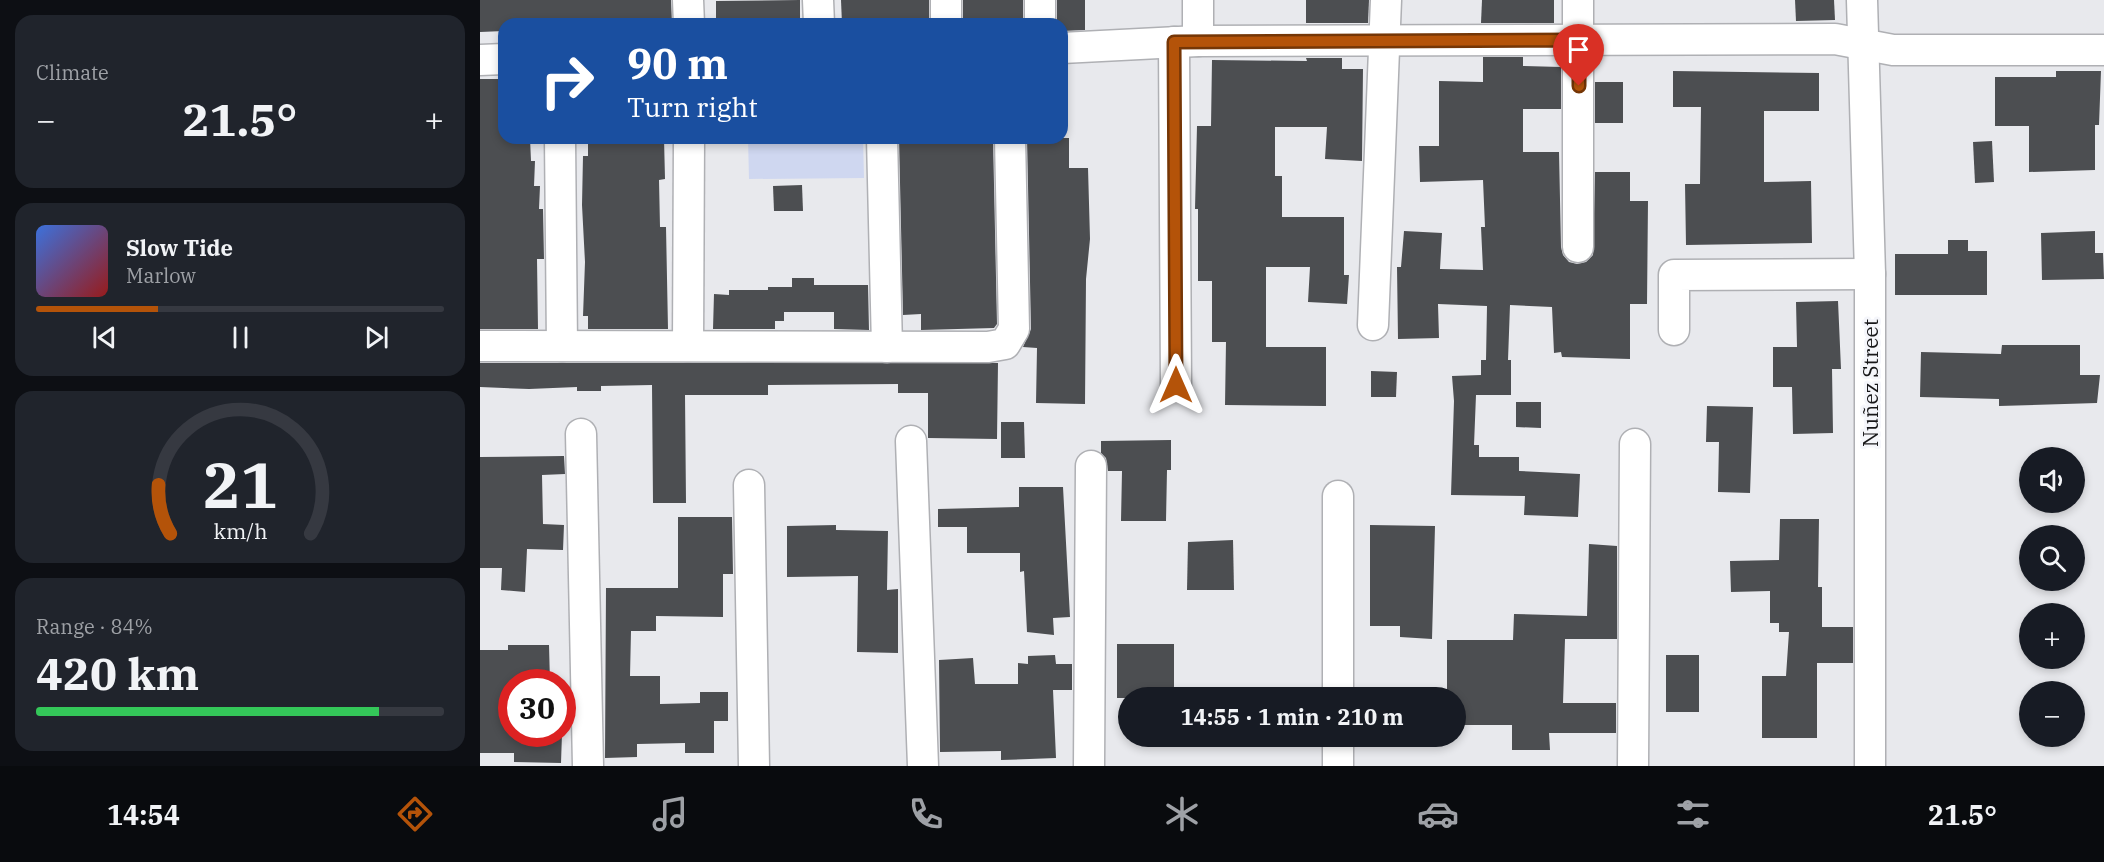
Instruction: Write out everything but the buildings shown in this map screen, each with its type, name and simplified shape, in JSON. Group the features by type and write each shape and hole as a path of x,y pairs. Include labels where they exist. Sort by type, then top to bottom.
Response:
{"street":[{"path":"688,0 688,18"},
{"path":"818,0 819,18"},
{"path":"946,0 946,18"},
{"path":"1040,0 1040,18"},
{"path":"1176,385 1186,42 1198,0"},
{"path":"1374,325 1386,0"},
{"path":"1578,0 1578,247"},
{"name":"Nuñez Street","path":"1862,0 1870,274 1870,766"},
{"path":"1068,48 1186,42 1835,39 1893,50 2104,50"},
{"path":"480,60 498,59"},
{"path":"560,144 562,346"},
{"path":"688,346 689,144"},
{"path":"882,144 887,347"},
{"path":"480,346 988,347 1005,344 1014,329 1010,144"},
{"path":"1674,330 1674,275 1870,274"},
{"path":"580,434 588,766"},
{"path":"911,441 923,766"},
{"path":"1633,766 1635,444"},
{"path":"1089,766 1091,466"},
{"path":"749,485 754,766"},
{"path":"1338,496 1338,687"},
{"path":"1338,747 1338,766"},
{"path":"1846,766 1888,766"}],"shaded area":[{"path":"748,144 863,144 864,178 749,179"}],"route":[{"path":"1176,385 1174,42 1579,40 1579,86"}]}
